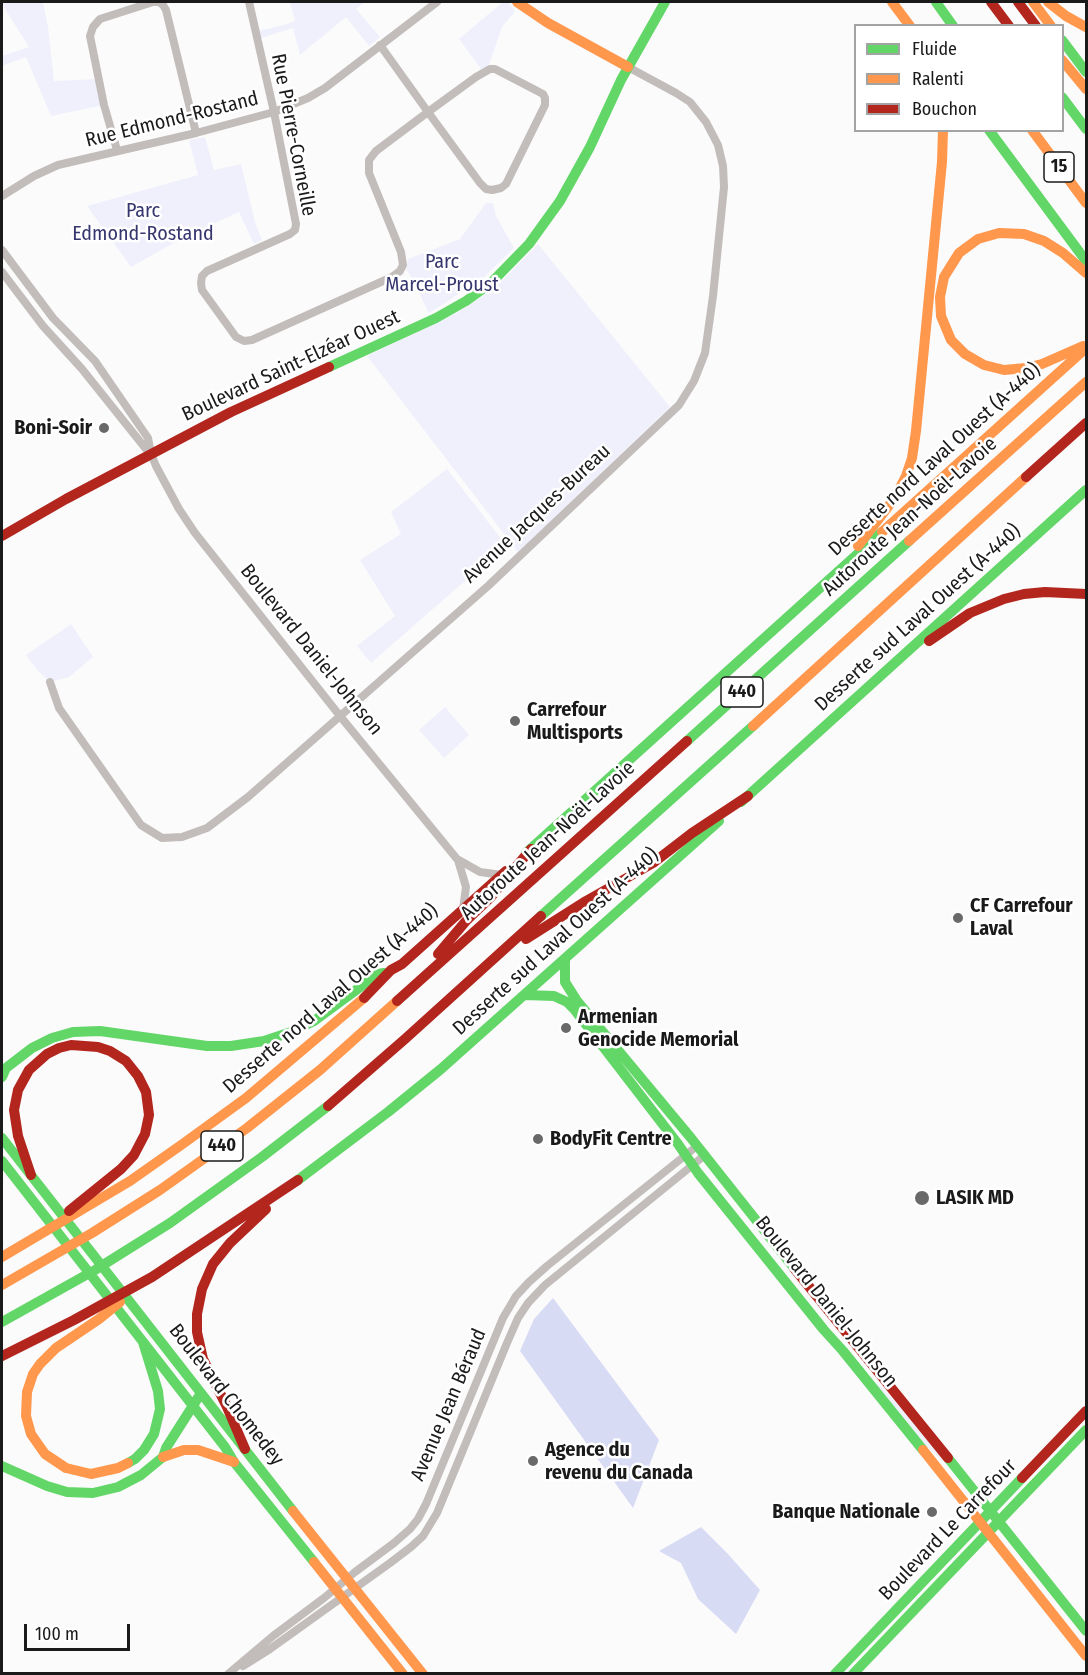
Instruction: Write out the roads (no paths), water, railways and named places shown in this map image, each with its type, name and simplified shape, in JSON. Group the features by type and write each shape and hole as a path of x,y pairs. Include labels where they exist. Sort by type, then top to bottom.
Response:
{"main road":[{"name":"Avenue Jacques-Bureau","path":"517,2 548,23 628,67"},
{"name":"Boulevard Saint-Elzéar Ouest","path":"2,536 40,513 231,412 436,318 491,283 529,244 560,201 664,2"},
{"path":"887,2 900,24"},
{"path":"892,2 908,24"},
{"path":"936,2 952,24"},
{"path":"991,2 1008,24"},
{"path":"1018,2 1034,24"},
{"path":"1033,2 1050,24"},
{"path":"1048,2 1066,16 1086,27"},
{"path":"1064,43 1086,72"},
{"path":"1064,62 1086,89"},
{"name":"15","path":"1064,100 1086,129"},
{"path":"841,569 894,499 912,458 942,162 943,132"},
{"path":"990,132 1086,261"},
{"name":"15","path":"1033,132 1086,203"},
{"path":"1086,273 1063,253 1044,241 1018,233 993,234 971,243 954,259 944,277 940,290 940,303 945,327 956,345 971,358 991,367 1004,370 1026,368 1086,346"},
{"name":"Desserte nord Laval Ouest (A-440)","path":"2,1257 146,1170 246,1098 341,1019 391,970 402,964 531,849 1086,346"},
{"name":"Autoroute Jean-Noël-Lavoie","path":"2,1285 93,1233 168,1184 247,1128 320,1070 1086,382"},
{"name":"440","path":"2,1322 78,1280 170,1223 298,1130 371,1069 496,957 1086,423"},
{"name":"Desserte sud Laval Ouest (A-440)","path":"102,1310 285,1189 441,1069 748,796 1086,490"},
{"path":"896,662 970,614 993,603 1014,596 1034,593 1086,594"},
{"path":"496,957 653,863 692,833 748,796"},
{"path":"397,1002 531,849"},
{"name":"Boulevard Daniel-Johnson","path":"565,959 565,982 570,993 705,1155 1086,1630"},
{"path":"3,1071 45,1041 59,1035 80,1031 100,1031 207,1046 240,1045 264,1041 314,1021 378,974 391,970"},
{"name":"Boulevard Daniel-Johnson","path":"525,995 554,996 570,1005 693,1166 981,1522 1086,1656"},
{"path":"31,1175 18,1136 14,1110 18,1090 29,1070 47,1054 71,1045 98,1047 122,1058 138,1076 146,1092 149,1115 145,1134 134,1155 75,1211"},
{"name":"Boulevard Chomedey","path":"2,1138 346,1579 423,1674"},
{"name":"Boulevard Chomedey","path":"2,1161 225,1447 234,1462 403,1674"},
{"path":"245,1449 203,1359 197,1332 198,1307 207,1276 217,1258 285,1189"},
{"path":"102,1310 50,1353 36,1369 28,1385 25,1410 29,1428 41,1449 55,1462 78,1472 91,1474 104,1472 124,1466 135,1459 147,1445 156,1428 160,1403 143,1342"},
{"path":"2,1356 102,1310"},
{"path":"163,1456 201,1393"},
{"name":"Boulevard Le Carrefour","path":"835,1674 1086,1411"},
{"name":"Boulevard Le Carrefour","path":"853,1674 1086,1430"},
{"path":"2,1466 54,1489 86,1493 105,1491 124,1484 141,1475 163,1456 184,1450 198,1450 234,1462"}],"street":[{"path":"117,150 104,105 90,36 93,27 100,20 153,2 164,5 166,10 196,133"},
{"name":"Rue Pierre-Corneille","path":"249,2 296,218 295,230 290,234 207,271 202,276 202,290 236,337 244,341 252,340 393,277 400,271 403,265 400,252 369,172 369,160 376,151 428,112"},
{"name":"Rue Edmond-Rostand","path":"2,196 34,176 58,165 196,133 274,112 308,98 325,88 435,2"},
{"path":"380,45 428,112 480,183 486,189 501,188 506,184 545,105 545,98 543,94 495,69 490,69 428,112"},
{"name":"Avenue Jacques-Bureau","path":"50,682 59,708 141,825 162,838 182,837 207,828 248,797 535,542 679,405 694,381 705,353 709,334 724,187 723,166 718,145 706,122 690,102 628,67"},
{"name":"Boulevard Daniel-Johnson","path":"2,250 53,318 95,361 148,438 151,454"},
{"name":"Boulevard Daniel-Johnson","path":"2,272 43,326 82,369 151,454 179,509 195,533 457,859 480,872 502,875"},
{"name":"Boulevard Daniel-Johnson","path":"457,859 466,887 463,909"},
{"name":"Avenue Jean Béraud","path":"338,1593 346,1579 404,1535 418,1519 443,1465 503,1318 516,1296 547,1266 697,1146"},
{"name":"Avenue Jean Béraud","path":"229,1674 259,1648 338,1593 354,1588 411,1547 426,1532 432,1524 507,1343 528,1303 545,1285 705,1155"}],"place":[{"name":"Boni-Soir","path":"104,428"},
{"name":"Carrefour Multisports","path":"515,721"},
{"name":"CF Carrefour Laval","path":"958,918"},
{"name":"Armenian Genocide Memorial","path":"566,1028"},
{"name":"BodyFit Centre","path":"538,1139"},
{"name":"LASIK MD","path":"922,1198"},
{"name":"Agence du revenu du Canada","path":"533,1461"},
{"name":"Banque Nationale","path":"932,1512"}],"park label":[{"name":"Parc Edmond-Rostand","path":"143,222"},
{"name":"Parc Marcel-Proust","path":"442,274"}]}
